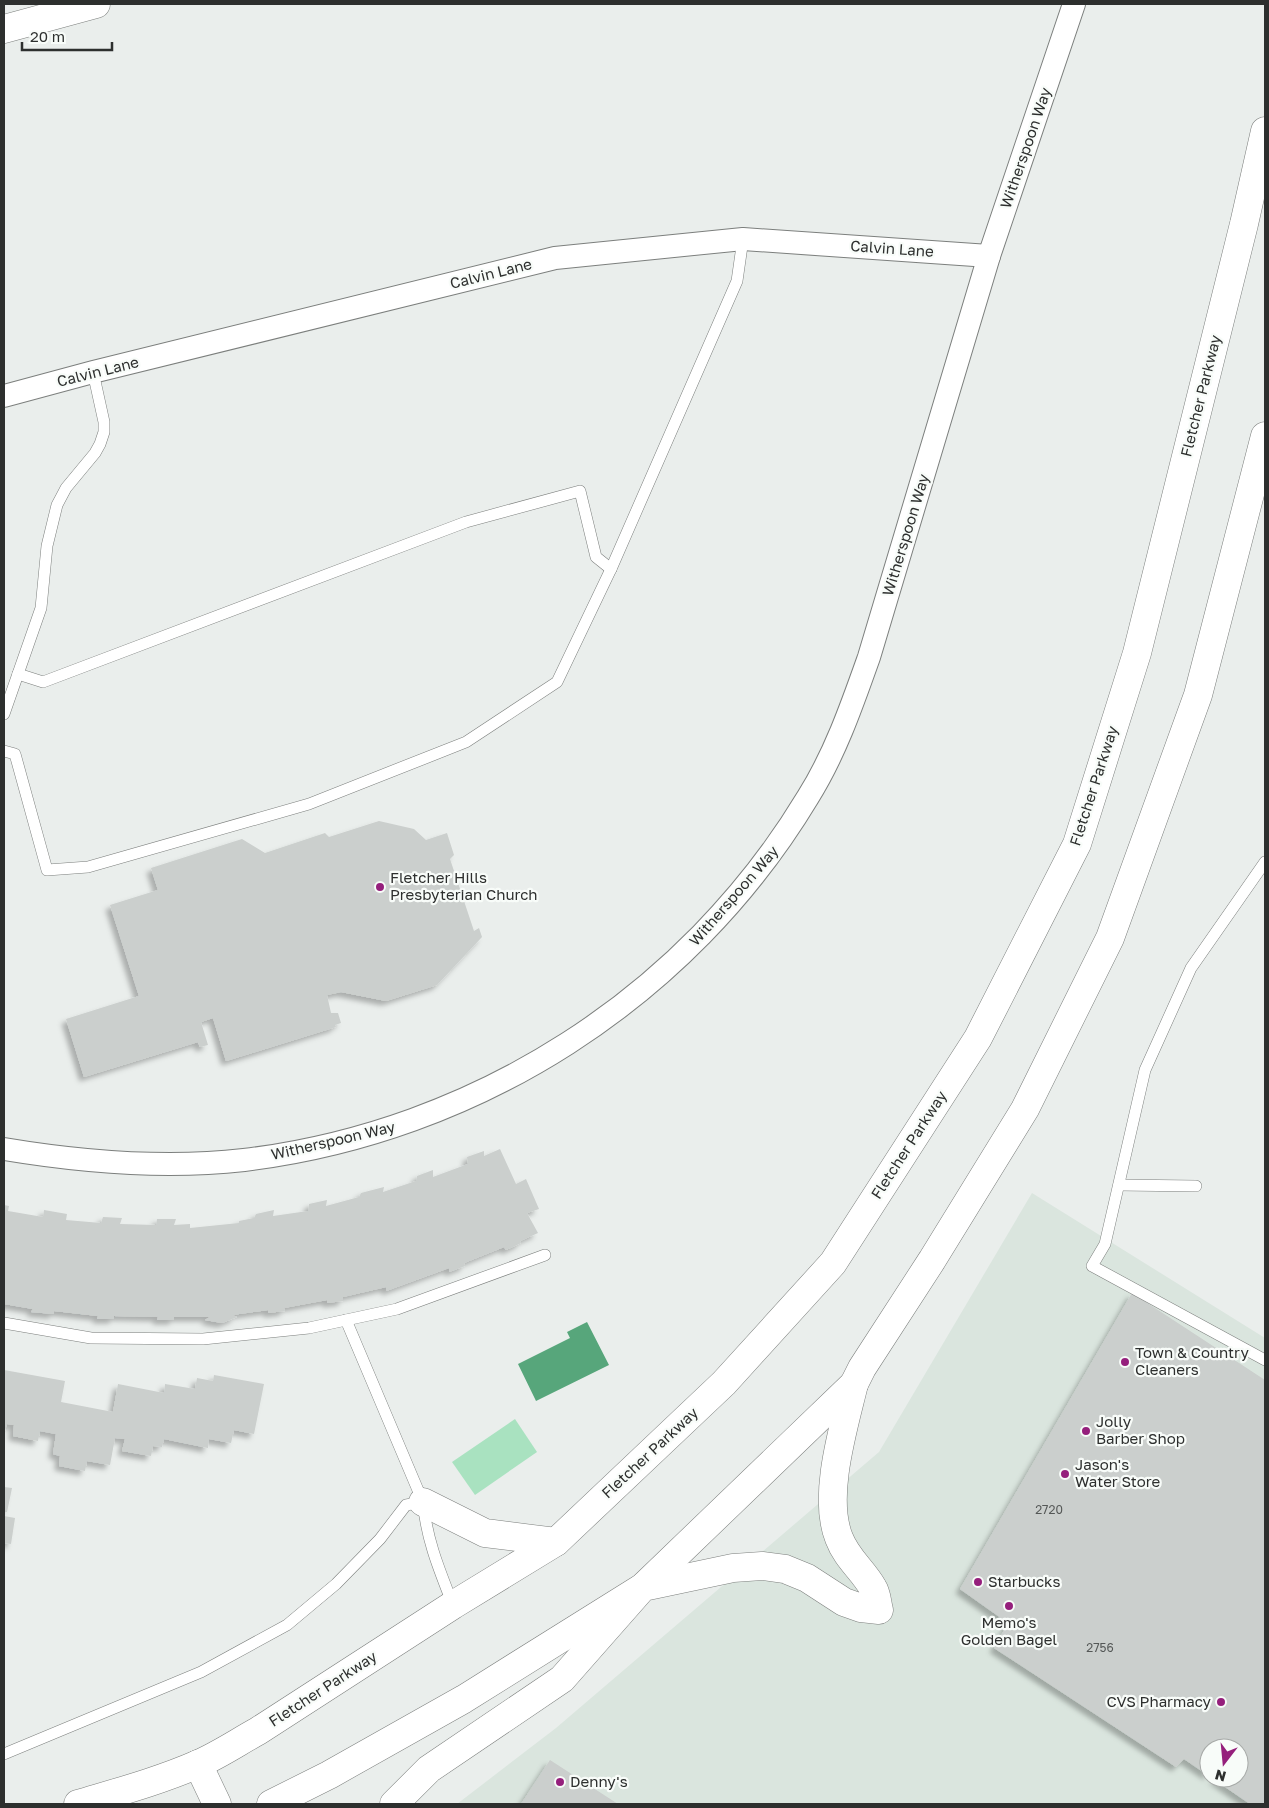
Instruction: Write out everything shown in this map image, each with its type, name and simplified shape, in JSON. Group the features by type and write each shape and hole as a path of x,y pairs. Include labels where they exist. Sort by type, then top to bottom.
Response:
{"main road":[{"path":"4,29 96,4"},
{"name":"Fletcher Parkway","path":"78,1804 198,1764 258,1731 453,1605 556,1542 724,1383 833,1263 978,1038 1077,844 1137,652 1244,224 1265,131"},
{"path":"271,1804 329,1775 464,1699 643,1587 732,1568 762,1566 785,1569 807,1578 844,1602 861,1608 878,1610 874,1590 847,1555 838,1536 833,1514 834,1485 854,1384 862,1368 932,1260 1025,1109 1110,938 1198,695 1265,436"},
{"path":"394,1804 429,1769 562,1678 643,1587 854,1384"},
{"path":"423,1502 485,1533 556,1542"},
{"path":"198,1764 217,1804"}],"street":[{"name":"Witherspoon Way","path":"4,1149 84,1160 187,1164 242,1160 297,1152 352,1140 405,1124 456,1104 507,1080 555,1053 599,1024 641,992 717,920 752,880 783,838 810,795 833,750 853,704 869,657 989,256 1074,4"},
{"name":"Calvin Lane","path":"4,396 93,372 555,258 743,239 989,256"}],"lane":[{"path":"4,750 15,754 47,870 88,866 309,804 466,742 557,682 611,569 737,281 743,239"},
{"path":"4,714 41,608 46,546 57,506 66,488 100,444 104,432 104,422 93,372"},
{"path":"18,674 43,682 466,522 580,491 596,557 611,569"},
{"path":"1265,862 1191,968 1145,1070 1105,1244 1092,1266 1265,1360"},
{"path":"1119,1185 1196,1186"},
{"path":"4,1324 91,1338 203,1339 309,1328 397,1309 544,1255"},
{"path":"346,1320 423,1502 426,1529 436,1563 453,1605"},
{"path":"4,1754 200,1672 287,1624 336,1584 380,1538 406,1505 423,1502"}],"shaded area":[{"path":"1032,1193 1265,1338 1265,1804 457,1804 556,1728 879,1452"},
{"path":"587,1322 609,1365 536,1401 518,1364 570,1338 567,1332"},
{"path":"515,1419 537,1452 475,1495 452,1462"}],"building":[{"path":"379,821 414,829 426,840 447,833 454,855 450,859 474,931 479,928 482,937 437,985 386,1001 341,992 327,995 331,1013 338,1013 341,1023 335,1025 336,1027 226,1061 213,1018 201,1022 208,1045 200,1047 198,1042 84,1077 66,1019 139,996 110,905 158,890 151,868 242,839 265,853 325,833 329,837"},
{"path":"500,1149 516,1184 526,1179 539,1209 527,1213 538,1233 506,1250 504,1247 464,1263 465,1266 449,1272 449,1268 386,1291 386,1287 343,1297 343,1301 327,1303 327,1300 284,1308 285,1311 268,1313 268,1310 232,1315 237,1317 222,1323 205,1320 210,1317 174,1317 174,1320 157,1320 158,1317 114,1316 114,1319 97,1319 98,1316 54,1311 54,1314 31,1312 33,1309 4,1304 4,1205 9,1206 8,1211 43,1217 44,1210 67,1214 66,1220 101,1223 103,1217 122,1218 120,1224 156,1225 157,1219 176,1219 174,1225 190,1224 190,1228 239,1223 239,1221 254,1218 256,1214 274,1210 273,1216 308,1211 309,1204 327,1200 326,1206 359,1197 361,1193 384,1187 383,1192 416,1181 417,1176 433,1170 433,1177 468,1164 467,1157 484,1151 484,1156"},
{"path":"1132,1293 1265,1380 1265,1804 1250,1804 1227,1788 1249,1788 1249,1738 1199,1738 1199,1769 1184,1759 1176,1767 994,1648 1008,1623 960,1589"},
{"path":"4,1370 65,1381 61,1402 113,1412 118,1384 164,1393 165,1384 195,1389 197,1378 213,1381 214,1375 264,1384 254,1434 234,1430 231,1443 209,1439 208,1448 164,1439 162,1447 153,1446 151,1456 122,1451 125,1439 115,1438 110,1465 87,1461 85,1471 59,1466 60,1456 53,1454 56,1434 40,1431 38,1441 13,1436 14,1425 7,1424 4,1434"},
{"path":"4,1487 12,1488 7,1512 4,1512"},
{"path":"4,1516 15,1518 11,1544 4,1543"},
{"name":"Denny's","path":"550,1760 618,1804 521,1804"}],"place":[{"name":"Fletcher Hills Presbyterian Church","path":"380,887"},
{"name":"Town & Country Cleaners","path":"1125,1362"},
{"name":"Jolly Barber Shop","path":"1086,1431"},
{"name":"Jason's Water Store","path":"1065,1474"},
{"name":"Starbucks","path":"978,1582"},
{"name":"Memo's Golden Bagel","path":"1009,1606"},
{"name":"CVS Pharmacy","path":"1221,1702"},
{"name":"Denny's","path":"560,1782"}]}
